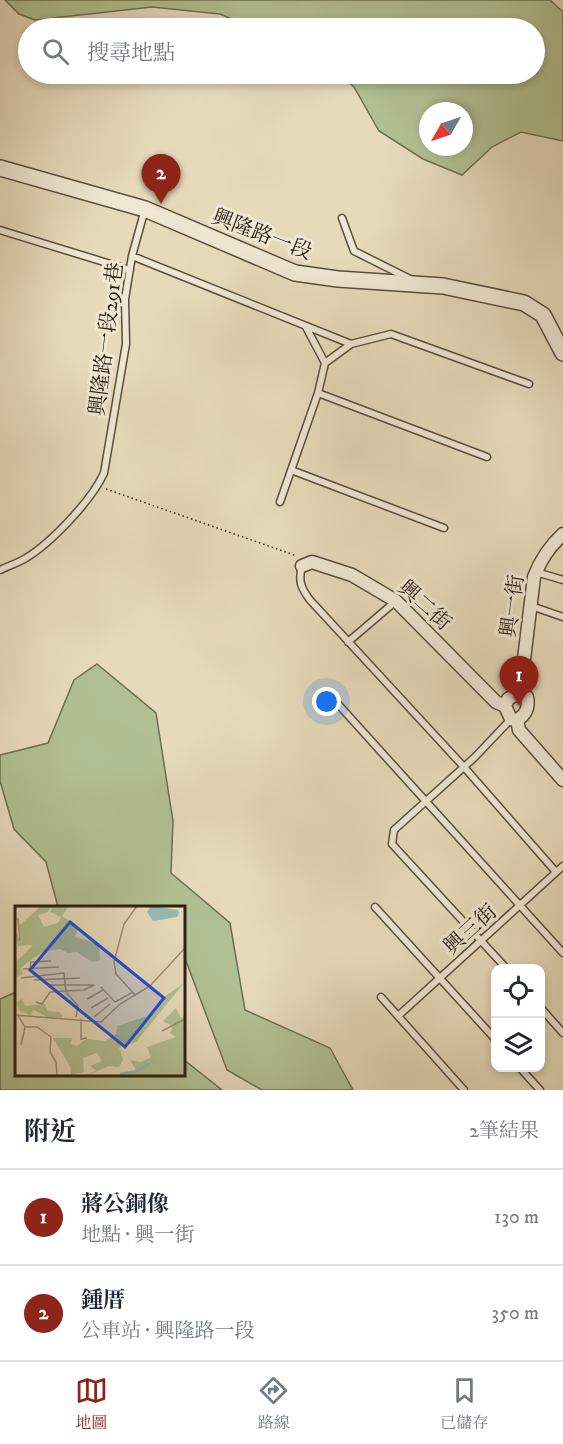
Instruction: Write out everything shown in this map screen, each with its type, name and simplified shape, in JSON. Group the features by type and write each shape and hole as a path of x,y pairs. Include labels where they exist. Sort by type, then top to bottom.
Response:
{"street":[{"name":"興隆路一段","path":"0,168 145,209 295,273 338,279 443,286 524,303 543,315 563,353"},
{"name":"興一街","path":"519,692 536,572 540,559 563,534"},
{"name":"興二街","path":"304,565 312,562 352,574 396,601 496,702 505,706"},
{"path":"514,720 526,713 529,705 527,697 519,692 508,699 505,706 519,730 563,780"}],"lane":[{"name":"興隆路一段291巷","path":"0,570 24,560 35,552 66,523 98,486 104,473 126,344 125,299 132,256 145,209"},
{"path":"342,218 354,251 418,284"},
{"path":"0,230 130,270"},
{"path":"132,256 351,344"},
{"path":"280,502 318,393 325,363 306,326"},
{"path":"325,363 351,344 391,334 529,384"},
{"path":"318,393 487,457"},
{"path":"291,470 444,528"},
{"path":"304,565 299,576 302,589 556,872"},
{"path":"536,572 563,580"},
{"path":"348,642 396,601"},
{"path":"531,606 563,617"},
{"path":"337,703 563,953"},
{"path":"502,964 392,844 393,830 514,720"},
{"name":"興三街","path":"398,1016 563,866"},
{"path":"375,907 491,1035"},
{"path":"381,997 464,1090"},
{"path":"545,1013 563,1033"},
{"path":"524,1072 540,1090"}],"path":[{"path":"98,486 294,554 304,565"}],"green space":[{"path":"5,0 550,0 563,12 563,141 521,132 492,147 462,175 423,159 379,131 351,84 545,84 545,18 229,18 220,14 152,7 53,18 30,18 19,14"},
{"path":"97,664 156,713 173,821 171,873 230,923 245,1010 330,1048 353,1090 262,1090 227,1070 184,956 184,906 58,906 46,862 14,829 0,781 0,755 48,743 74,680"},
{"path":"15,992 15,1075 184,1075 184,1060 222,1090 0,1090 0,999"}],"place":[{"name":"鍾厝","path":"161,204"},
{"name":"蔣公銅像","path":"519,706"}]}
